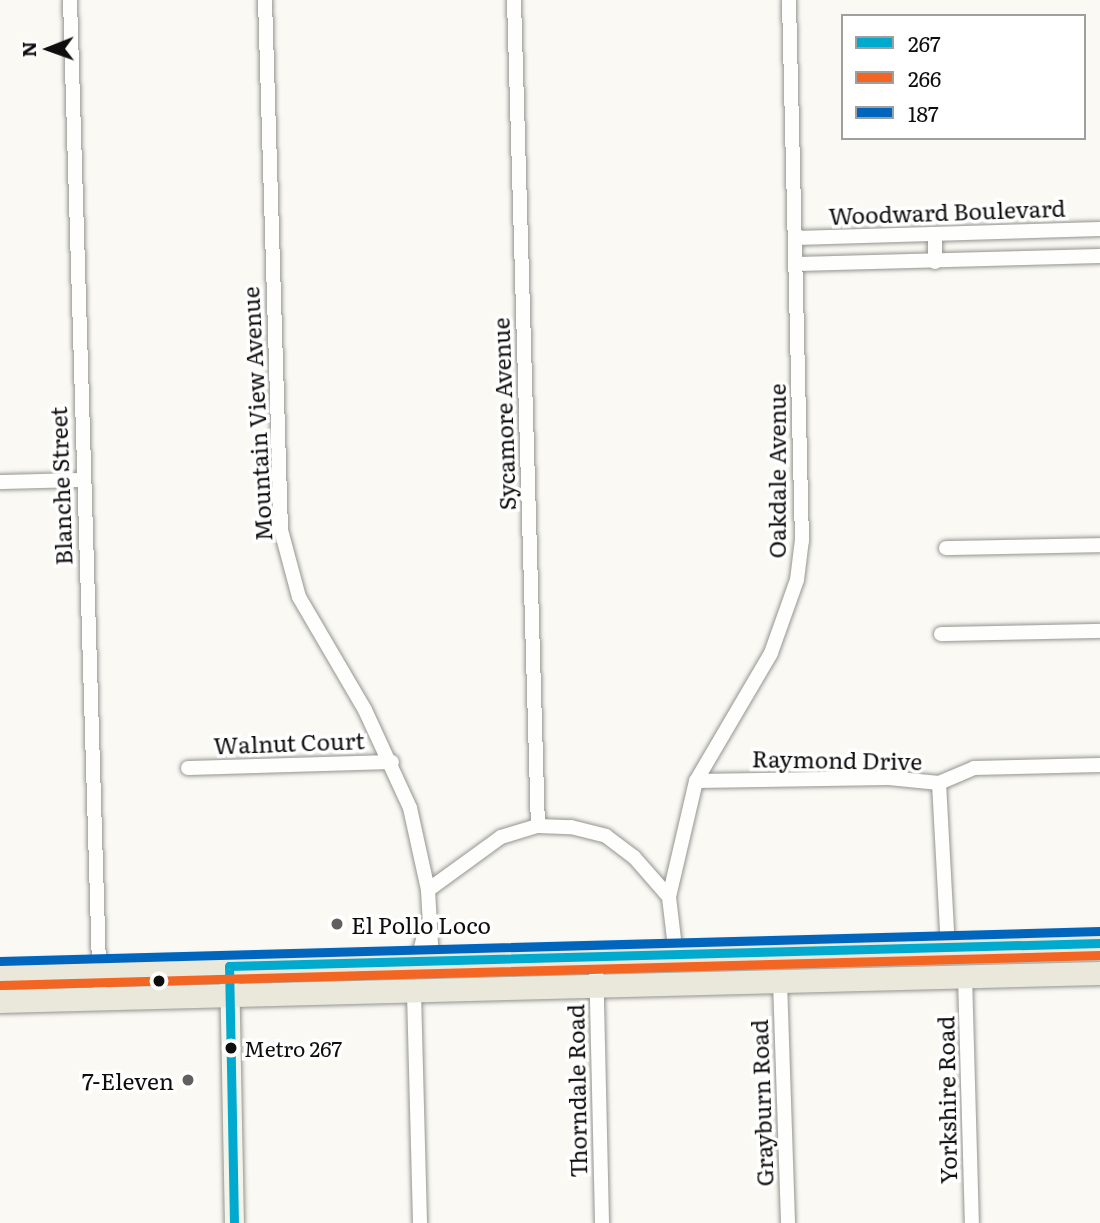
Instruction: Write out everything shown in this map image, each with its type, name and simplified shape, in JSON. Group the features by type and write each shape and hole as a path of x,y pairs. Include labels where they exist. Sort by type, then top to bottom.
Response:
{"main road":[{"path":"0,973 1100,943"},
{"path":"414,993 434,973 539,969 561,958"},
{"path":"356,993 375,978 412,976 424,962"},
{"path":"229,966 234,1223"},
{"path":"0,1001 414,993 1100,973"}],"street":[{"name":"Blanche Street","path":"70,0 82,480 100,999"},
{"name":"Mountain View Avenue","path":"265,0 281,530 287,563 304,609 391,762 410,808 428,890 430,920 424,962"},
{"name":"Sycamore Avenue","path":"514,0 538,826"},
{"name":"Oakdale Avenue","path":"676,956 669,897 696,781 771,653 797,580 802,500 789,0"},
{"name":"Woodward Boulevard","path":"796,238 1100,229"},
{"path":"935,234 935,262"},
{"path":"797,264 1100,256"},
{"path":"0,482 82,480"},
{"path":"946,548 1100,545"},
{"path":"941,634 1100,631"},
{"name":"Walnut Court","path":"188,768 391,762"},
{"name":"Raymond Drive","path":"696,781 889,778 939,783 974,768 1100,765"},
{"path":"939,783 948,947"},
{"path":"428,890 501,837 538,826 571,827 606,836 634,857 669,897"},
{"name":"Thorndale Road","path":"596,957 602,1223"},
{"name":"Yorkshire Road","path":"965,976 972,1223"},
{"name":"Grayburn Road","path":"780,981 788,1223"},
{"path":"414,993 420,1223"}],"transit line":[{"name":"187","path":"0,961 1100,931"},
{"name":"267","path":"234,1223 229,966 1100,943"},
{"name":"266","path":"0,985 1100,955"}],"place":[{"name":"El Pollo Loco","path":"337,924"},
{"name":"Metro 267","path":"231,1048"},
{"name":"7-Eleven","path":"188,1080"}]}
